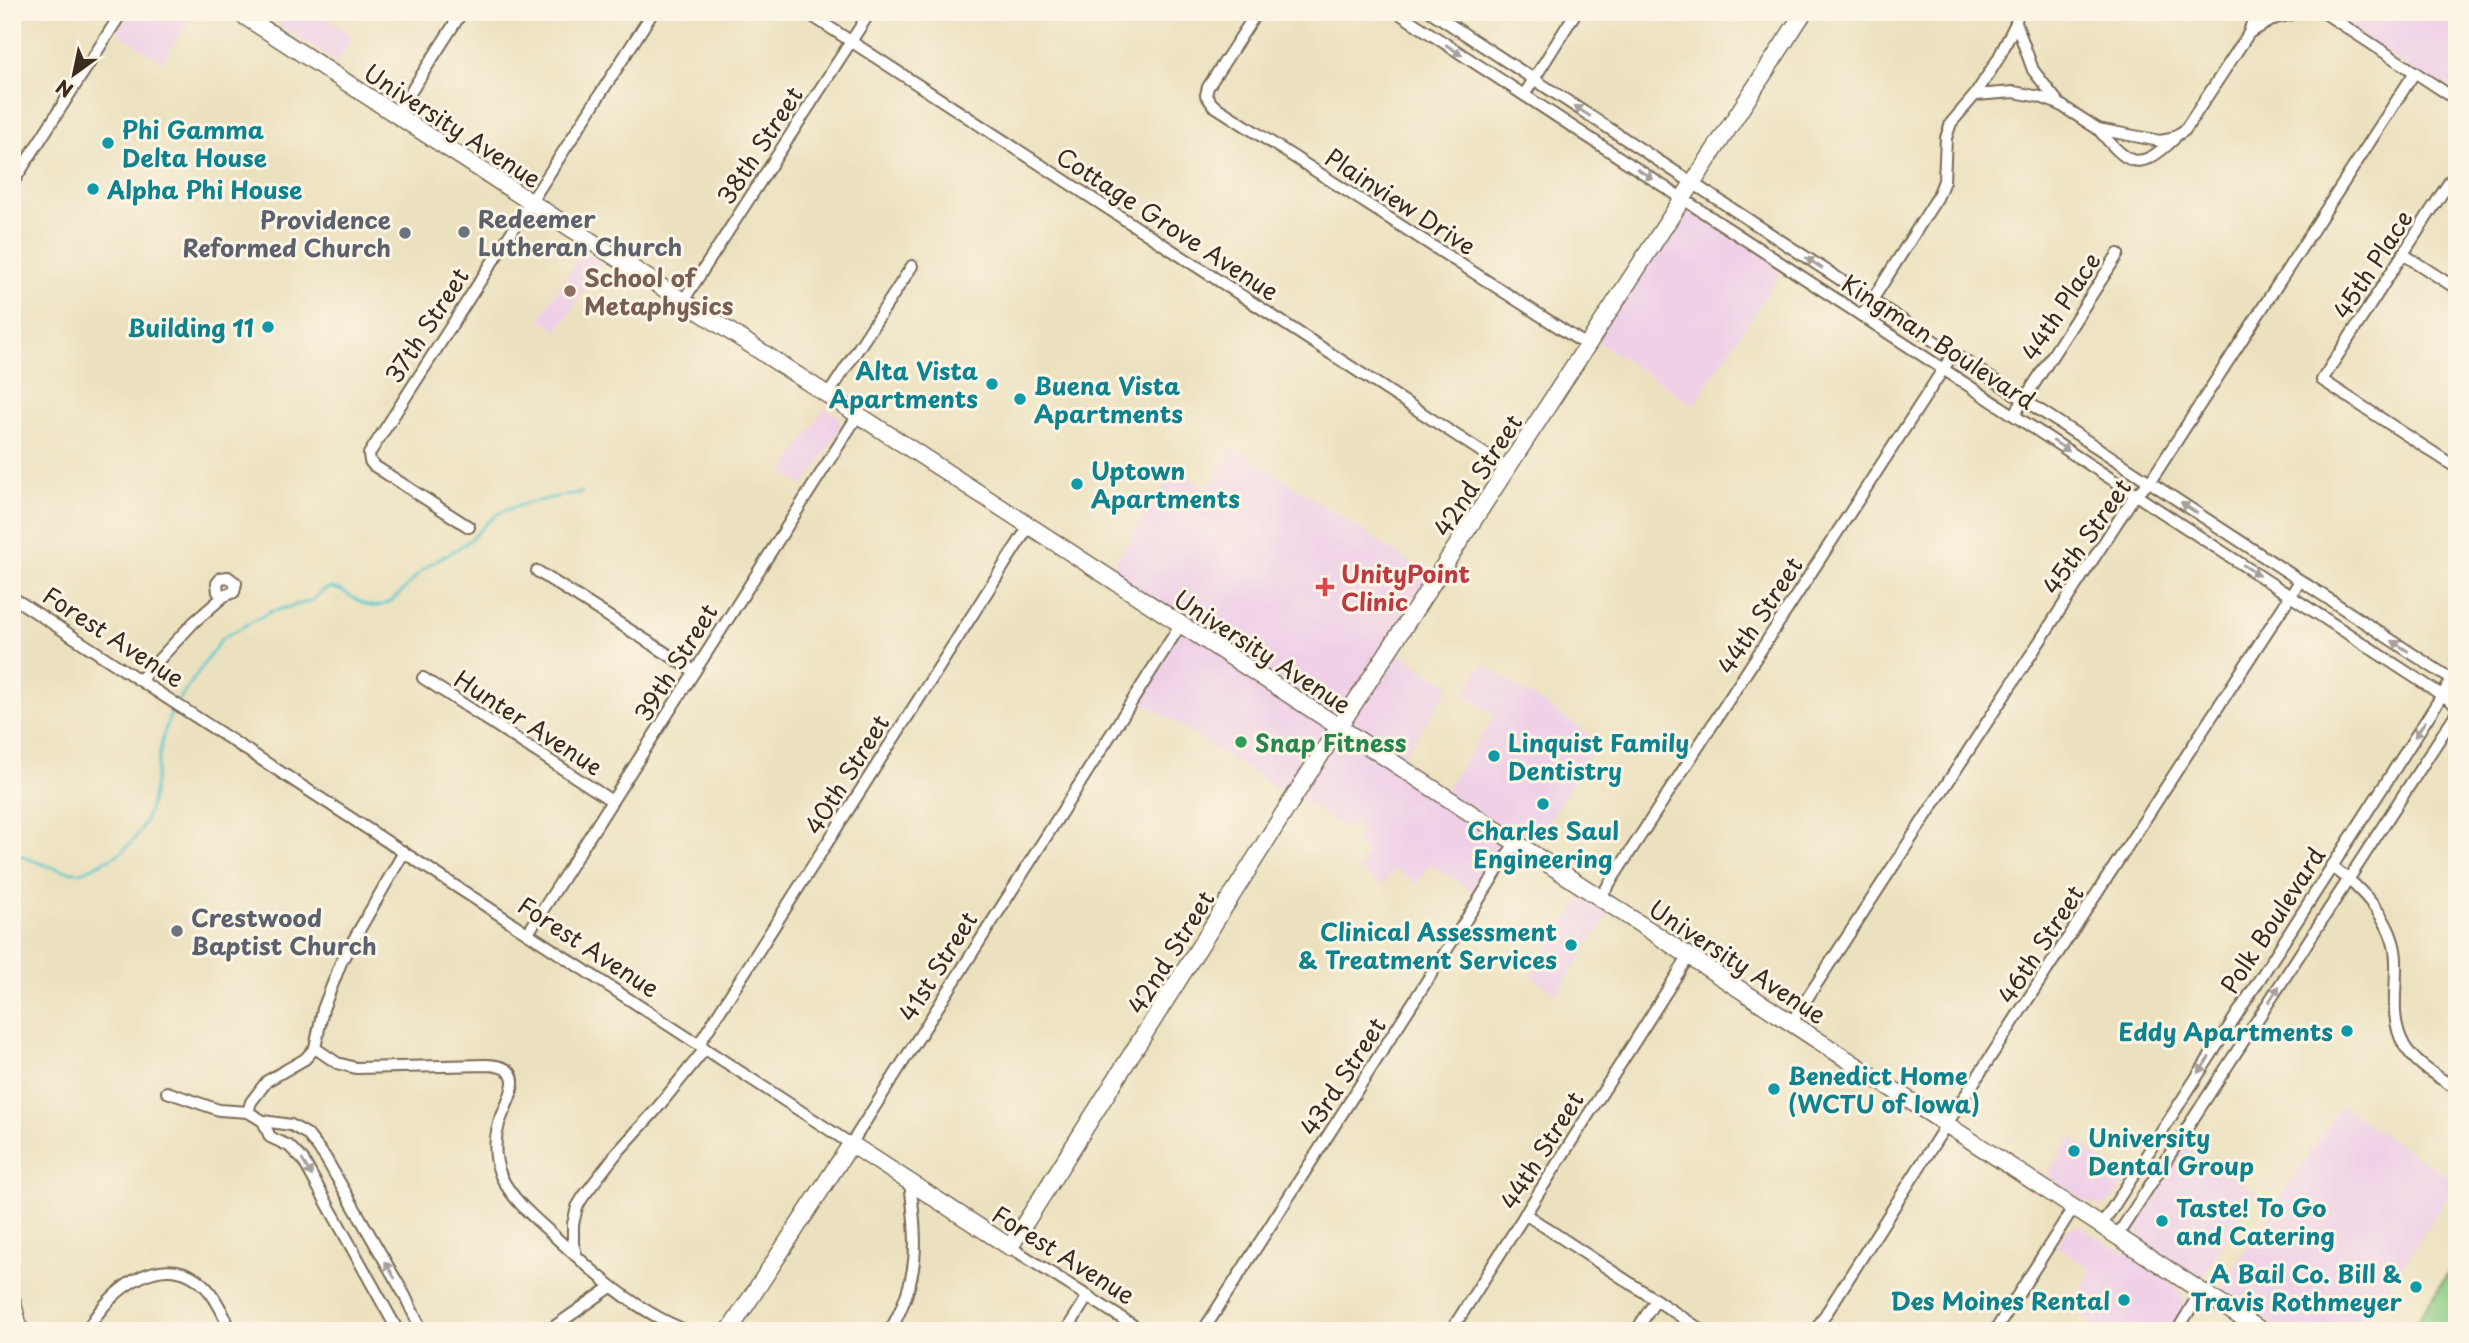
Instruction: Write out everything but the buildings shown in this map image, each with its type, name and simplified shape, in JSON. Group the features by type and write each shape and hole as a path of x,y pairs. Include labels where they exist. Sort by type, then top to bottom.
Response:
{"main road":[{"name":"University Avenue","path":"238,12 261,19 396,115 1181,624 2262,1331"},
{"name":"42nd Street","path":"1010,1247 1339,727 1804,12"},
{"name":"Forest Avenue","path":"851,1144 1010,1247"},
{"name":"41st Street","path":"729,1331 851,1144"},
{"path":"13,1307 20,1331"}],"street":[{"path":"12,184 122,12"},
{"path":"396,115 462,12"},
{"name":"37th Street","path":"469,527 373,466 369,457 371,450 653,12"},
{"name":"Cottage Grove Avenue","path":"806,12 1508,469"},
{"name":"38th Street","path":"683,301 870,12"},
{"name":"Plainview Drive","path":"1257,12 1211,82 1206,95 1213,105 1588,346"},
{"name":"Kingman Boulevard","path":"1397,12 2457,705"},
{"name":"Kingman Boulevard","path":"1431,12 2300,581 2455,678"},
{"path":"1524,95 1576,12"},
{"path":"1975,95 2014,92 2059,104 2098,129 2123,156 2134,161 2146,161 2157,155 2185,130 2249,33 2255,12"},
{"path":"2249,33 2276,18 2301,12"},
{"path":"2323,12 2457,100"},
{"path":"1862,316 1937,198 1944,181 1946,138 1951,123 1975,95 1998,59 2016,18"},
{"path":"2016,18 2033,70 2059,104"},
{"name":"45th Street","path":"1791,1023 2135,495 2150,482 2415,72"},
{"path":"2098,129 2160,141 2179,135"},
{"name":"45th Place","path":"2457,170 2322,380 2457,468"},
{"name":"44th Place","path":"2014,415 2118,254"},
{"path":"2403,254 2457,289"},
{"path":"828,396 912,266"},
{"name":"44th Street","path":"1600,898 1953,354"},
{"name":"39th Street","path":"528,933 858,415"},
{"name":"40th Street","path":"577,1257 573,1244 573,1224 583,1196 615,1153 653,1112 702,1046 1029,526"},
{"path":"537,571 694,671"},
{"name":"46th Street","path":"1815,1331 2300,581"},
{"path":"140,680 194,622 224,596"},
{"name":"Forest Avenue","path":"12,597 851,1144"},
{"name":"41st Street","path":"851,1144 1181,624"},
{"name":"Hunter Avenue","path":"423,678 612,801"},
{"name":"Polk Boulevard","path":"2101,1226 2455,678"},
{"name":"Polk Boulevard","path":"2117,1236 2457,712"},
{"name":"43rd Street","path":"1203,1331 1516,843"},
{"path":"248,1112 251,1102 267,1081 305,1059 315,1048 324,1009 342,960 404,852"},
{"path":"2332,866 2349,878 2384,919 2390,932 2396,960 2394,1010 2403,1044 2424,1067 2457,1089"},
{"name":"44th Street","path":"1451,1331 1689,956"},
{"path":"315,1048 337,1063 356,1068 485,1065 497,1066 509,1073 513,1084 511,1097 499,1124 495,1145 502,1177 516,1199 611,1287 688,1331"},
{"path":"167,1092 219,1110 248,1112 263,1121 291,1125 307,1134 316,1143 404,1294 422,1331"},
{"path":"263,1121 270,1138 289,1146 303,1160 398,1331"},
{"path":"890,1331 903,1305 914,1271 917,1240 910,1182"},
{"path":"1995,1331 2073,1208"},
{"path":"1525,1214 1703,1331"},
{"name":"Forest Avenue","path":"1010,1247 1142,1331"},
{"path":"87,1331 113,1296 128,1282 139,1276 164,1271 188,1276 209,1291 222,1310 231,1331"},
{"path":"548,1331 611,1287"},
{"path":"2177,1331 2202,1292"},
{"path":"1066,1331 1088,1296"},
{"path":"1636,1331 1656,1300"}],"shaded area":[{"path":"130,12 194,12 162,62 117,32"},
{"path":"274,12 316,12 353,36 336,62 281,26 275,19"},
{"path":"2323,12 2457,12 2457,100"},
{"path":"1683,199 1785,266 1694,405 1593,339"},
{"name":"School of Metaphysics","path":"583,251 602,263 558,331 539,319"},
{"path":"825,408 838,416 841,428 804,486 783,472"},
{"path":"1234,447 1436,579 1392,648 1450,686 1398,765 1443,795 1495,715 1464,695 1482,664 1600,741 1529,851 1516,843 1481,896 1430,864 1417,883 1394,869 1382,886 1357,870 1368,852 1354,843 1362,830 1350,823 1346,829 1296,796 1293,799 1134,696 1180,624 1106,576 1175,469 1207,489"},
{"path":"1587,890 1613,907 1557,994 1531,976"},
{"path":"2340,1106 2456,1182 2372,1316 2393,1331 2283,1331 2220,1290"},
{"path":"2071,1138 2129,1177 2111,1201 2103,1206 2086,1202 2047,1176"},
{"path":"2182,1145 2257,1193 2202,1278 2188,1273 2142,1243 2142,1238 2133,1228 2135,1220"},
{"path":"2080,1226 2128,1254 2175,1285 2186,1303 2170,1331 2083,1331 2089,1321 2069,1307 2092,1270 2056,1246 2067,1230"}],"green space":[{"path":"2457,1259 2457,1331 2411,1331"}],"waterway":[{"path":"179,700 222,638 270,612 308,602 331,588 370,606 385,604 398,596 423,569 466,543 498,514 527,504 582,492"},
{"path":"12,853 54,868 80,872 125,848 139,832 148,813 166,726 175,706"}],"place":[{"name":"Phi Gamma Delta House","path":"108,143"},
{"name":"Alpha Phi House","path":"93,189"},
{"name":"Redeemer Lutheran Church","path":"464,232"},
{"name":"Providence Reformed Church","path":"405,233"},
{"name":"School of Metaphysics","path":"570,291"},
{"name":"Building 11","path":"268,327"},
{"name":"Alta Vista Apartments","path":"992,384"},
{"name":"Buena Vista Apartments","path":"1020,399"},
{"name":"Uptown Apartments","path":"1077,484"},
{"name":"UnityPoint Clinic","path":"1325,587"},
{"name":"Snap Fitness","path":"1241,742"},
{"name":"Linquist Family Dentistry","path":"1494,756"},
{"name":"Charles Saul Engineering","path":"1543,804"},
{"name":"Crestwood Baptist Church","path":"177,931"},
{"name":"Clinical Assessment & Treatment Services","path":"1571,945"},
{"name":"Eddy Apartments","path":"2347,1031"},
{"name":"Benedict Home (WCTU of Iowa)","path":"1774,1089"},
{"name":"University Dental Group","path":"2074,1151"},
{"name":"Taste! To Go and Catering","path":"2162,1221"},
{"name":"A Bail Co. Bill & Travis Rothmeyer","path":"2416,1287"},
{"name":"Des Moines Rental","path":"2124,1300"}]}
